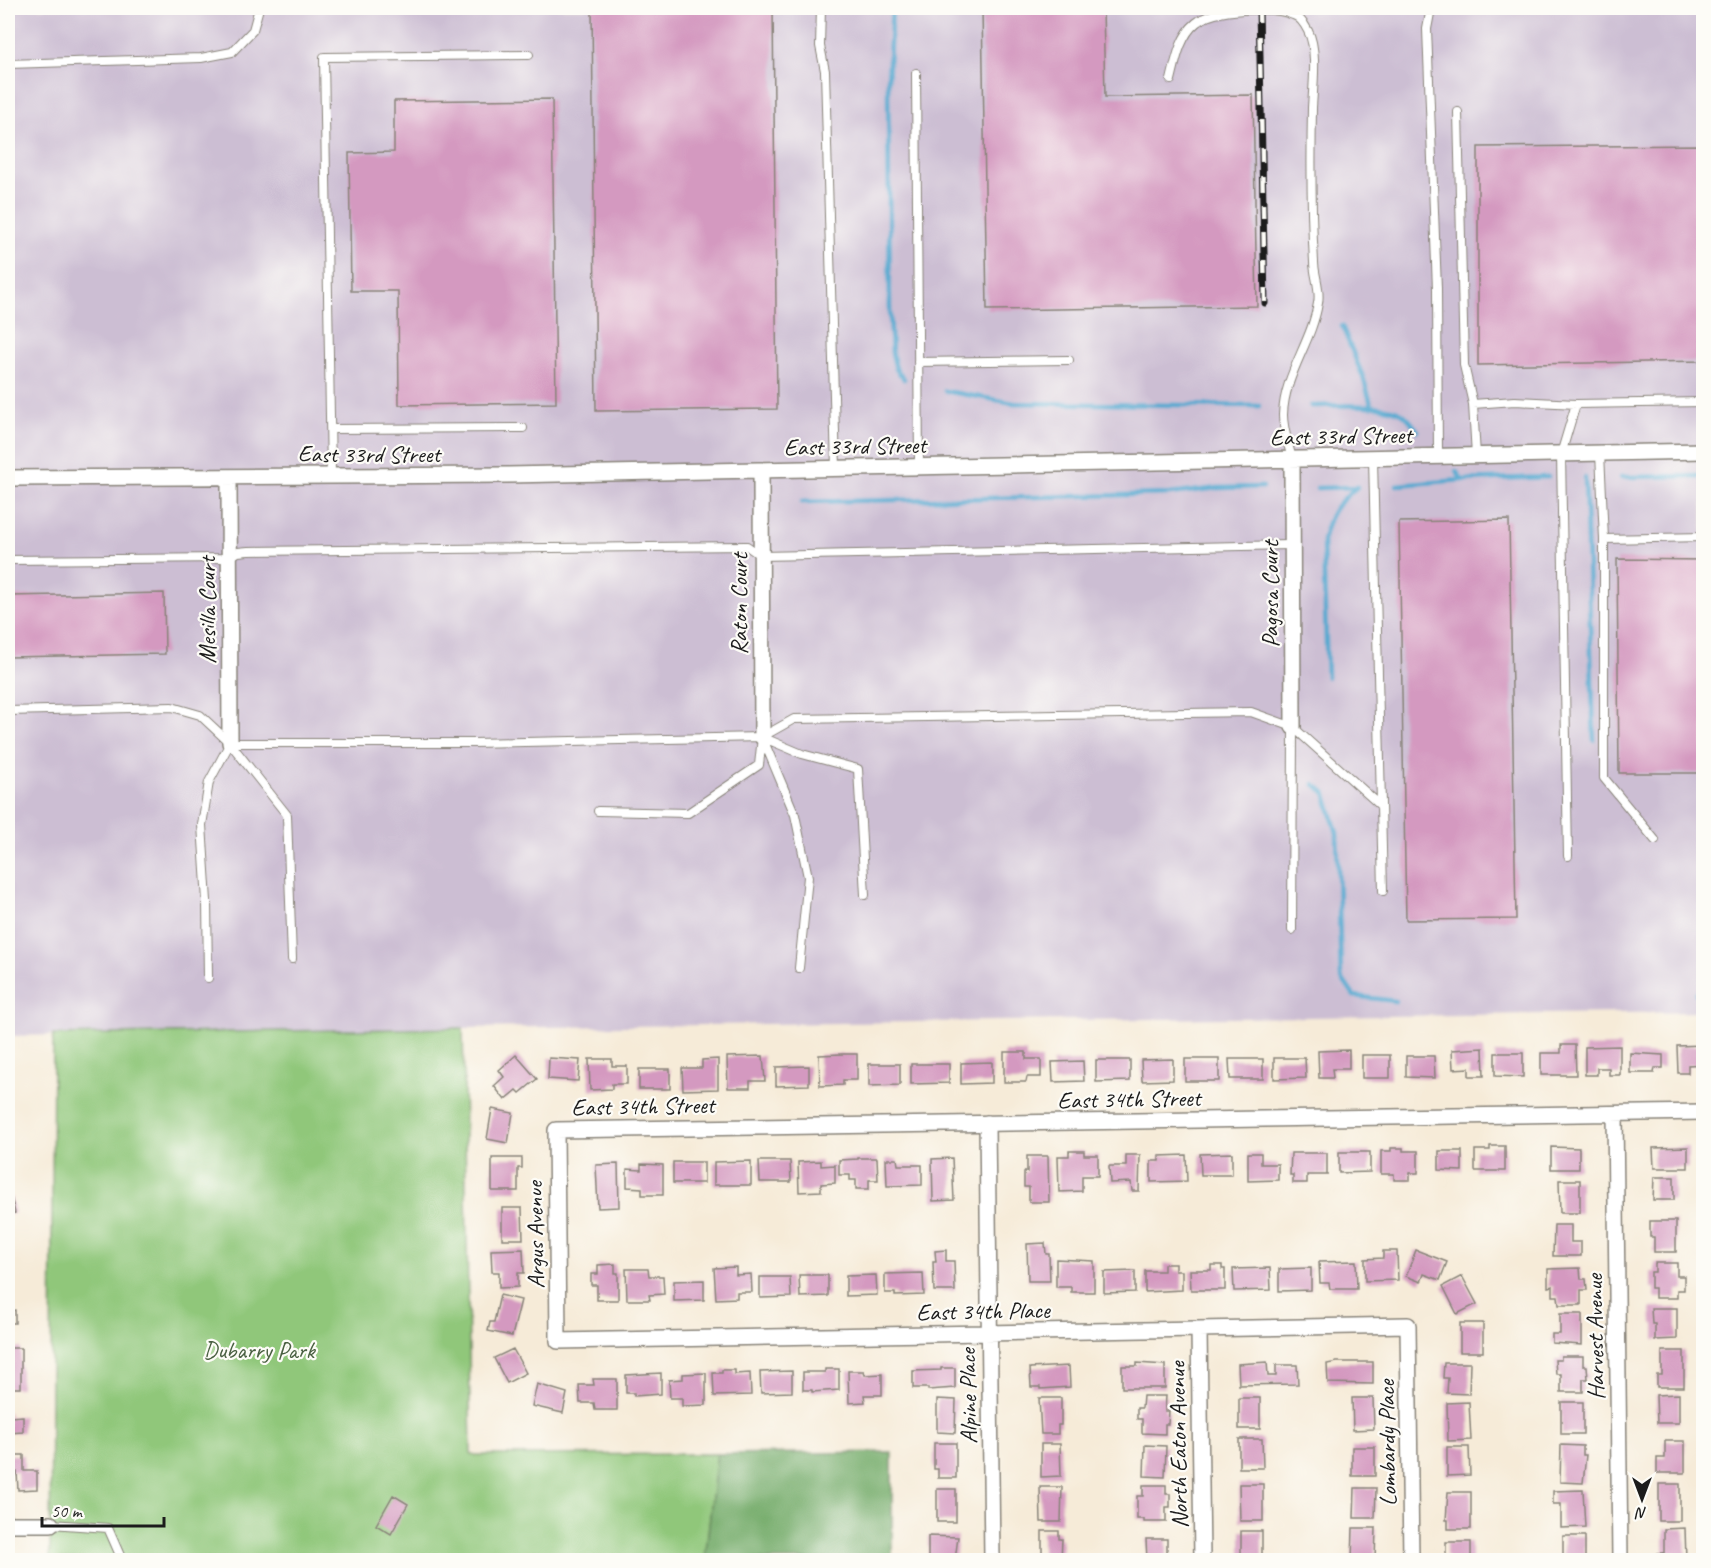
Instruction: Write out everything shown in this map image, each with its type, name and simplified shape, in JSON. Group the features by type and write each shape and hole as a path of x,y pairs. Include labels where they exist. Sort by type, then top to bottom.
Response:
{"street":[{"name":"East 33rd Street","path":"8,478 761,471 1704,451"},
{"name":"Pagosa Court","path":"1292,460 1293,728"},
{"name":"Raton Court","path":"761,471 762,738"},
{"name":"Mesilla Court","path":"229,477 230,743"},
{"name":"East 34th Street","path":"556,1130 1704,1112"},
{"name":"Harvest Avenue","path":"1615,1114 1620,1560"},
{"name":"Alpine Place","path":"987,1123 992,1560"},
{"name":"Argus Avenue","path":"556,1130 558,1341"},
{"name":"East 34th Place","path":"558,1341 1408,1325"},
{"name":"Lombardy Place","path":"1408,1325 1411,1560"},
{"name":"North Eaton Avenue","path":"1199,1329 1202,1560"},
{"path":"8,1524 51,1524"}],"lane":[{"path":"8,63 201,58 232,52 253,30 259,8"},
{"path":"821,8 820,46 825,71 836,469"},
{"path":"1431,8 1427,29 1437,289 1438,457"},
{"path":"1171,80 1186,33 1205,17 1224,12 1273,10 1295,15 1310,33 1313,78 1314,264 1319,301 1286,394 1284,426 1292,460"},
{"path":"332,476 324,57 529,56"},
{"path":"916,73 919,467"},
{"path":"1458,112 1464,365 1473,404 1476,456"},
{"path":"918,362 1069,360"},
{"path":"1473,404 1515,401 1576,404 1704,402"},
{"path":"1568,856 1562,454 1576,404"},
{"path":"332,429 523,428"},
{"path":"1600,453 1604,539 1604,778 1655,840"},
{"path":"1373,458 1383,891"},
{"path":"1604,539 1704,537"},
{"path":"8,560 229,558 238,552 248,551 747,546 761,556 1292,545"},
{"path":"8,711 172,707 200,715 230,743 287,815 292,959"},
{"path":"762,738 794,719 1251,712 1293,728 1381,806"},
{"path":"1292,930 1293,728"},
{"path":"598,811 688,813 759,765 762,738"},
{"path":"762,738 795,815 807,878 799,968"},
{"path":"230,743 474,743 762,738 802,754 858,769 866,895"},
{"path":"208,978 207,901 202,825 209,782 230,743"},
{"path":"51,1524 108,1528 122,1560"}],"shaded area":[{"path":"8,8 1703,8 1703,1012 8,1036"}],"green space":[{"name":"Dubarry Park","path":"463,1028 471,1455 717,1454 705,1560 50,1560 53,1035"},
{"path":"892,1452 892,1560 705,1560 717,1454"}],"building":[{"path":"592,8 773,8 777,409 596,411"},
{"path":"982,8 1103,8 1105,97 1253,95 1257,306 987,310"},
{"path":"552,99 556,403 399,405 398,291 351,291 349,153 394,152 394,101"},
{"path":"1704,145 1704,361 1478,365 1478,147"},
{"path":"1509,520 1516,919 1406,920 1399,522"},
{"path":"1617,559 1704,560 1704,773 1619,773"},
{"path":"164,593 165,654 8,657 8,596"},
{"path":"1561,1045 1575,1045 1576,1075 1541,1075 1541,1053 1561,1053"},
{"path":"1704,1045 1704,1064 1688,1065 1688,1073 1678,1073 1677,1046"},
{"path":"1620,1046 1620,1075 1609,1075 1609,1068 1597,1068 1597,1075 1585,1075 1585,1047"},
{"path":"1483,1048 1484,1076 1469,1076 1469,1068 1453,1069 1452,1050"},
{"path":"1349,1050 1349,1069 1332,1069 1333,1078 1319,1078 1318,1051"},
{"path":"1004,1052 1026,1052 1026,1059 1041,1059 1041,1077 1027,1077 1026,1082 1004,1082"},
{"path":"1495,1053 1523,1053 1523,1077 1495,1076"},
{"path":"1630,1053 1663,1055 1663,1068 1655,1068 1654,1073 1630,1073"},
{"path":"857,1054 857,1080 843,1080 843,1085 820,1086 819,1055"},
{"path":"516,1055 537,1079 520,1093 517,1090 505,1100 494,1086 504,1077 499,1070"},
{"path":"1362,1055 1390,1055 1390,1078 1362,1078"},
{"path":"763,1056 765,1081 750,1081 750,1088 728,1088 727,1057"},
{"path":"1406,1056 1434,1056 1435,1078 1406,1077"},
{"path":"549,1058 580,1060 578,1081 548,1079"},
{"path":"1274,1058 1305,1058 1306,1078 1274,1079"},
{"path":"589,1059 612,1059 612,1066 627,1066 627,1084 612,1084 612,1089 590,1090"},
{"path":"718,1059 718,1089 683,1090 682,1068 702,1068 702,1060"},
{"path":"1173,1059 1173,1080 1142,1081 1141,1060"},
{"path":"1185,1059 1219,1059 1219,1081 1185,1081"},
{"path":"1229,1059 1263,1059 1263,1079 1230,1079"},
{"path":"1096,1060 1130,1060 1130,1081 1096,1082"},
{"path":"1083,1061 1084,1081 1053,1082 1052,1062"},
{"path":"992,1062 992,1083 961,1084 961,1063"},
{"path":"869,1064 900,1064 900,1085 869,1086"},
{"path":"911,1064 949,1064 949,1083 911,1084"},
{"path":"809,1066 809,1085 776,1086 776,1067"},
{"path":"639,1069 670,1069 670,1089 639,1089"},
{"path":"492,1109 513,1113 508,1143 487,1139"},
{"path":"1490,1146 1505,1146 1505,1171 1475,1171 1475,1150 1490,1150"},
{"path":"1551,1147 1579,1148 1579,1169 1551,1169"},
{"path":"1688,1147 1688,1168 1654,1168 1653,1148"},
{"path":"1391,1148 1418,1151 1418,1173 1410,1173 1410,1180 1394,1180 1394,1174 1381,1174 1381,1151 1391,1151"},
{"path":"1069,1151 1084,1151 1084,1155 1098,1155 1098,1176 1082,1176 1082,1191 1059,1192 1058,1156 1069,1156"},
{"path":"1439,1151 1462,1151 1462,1171 1439,1170"},
{"path":"1339,1152 1370,1152 1370,1172 1339,1173"},
{"path":"1232,1153 1232,1175 1201,1175 1200,1154"},
{"path":"1248,1153 1261,1153 1261,1164 1278,1164 1278,1180 1248,1181"},
{"path":"1291,1153 1327,1153 1327,1175 1307,1175 1307,1183 1293,1183 1293,1175 1290,1175"},
{"path":"1126,1155 1140,1155 1139,1191 1132,1191 1131,1182 1110,1183 1109,1166 1126,1166"},
{"path":"1186,1155 1187,1181 1151,1182 1151,1161 1159,1161 1159,1156"},
{"path":"1027,1156 1048,1156 1049,1202 1029,1202 1029,1187 1024,1187"},
{"path":"492,1158 522,1158 522,1168 518,1168 518,1191 492,1191"},
{"path":"877,1158 878,1180 869,1180 869,1189 856,1189 856,1180 850,1180 850,1175 839,1175 839,1160"},
{"path":"952,1158 954,1200 933,1201 932,1159"},
{"path":"886,1159 897,1159 898,1165 922,1165 922,1185 887,1186"},
{"path":"751,1161 751,1185 714,1185 714,1162"},
{"path":"759,1161 790,1161 791,1182 760,1182"},
{"path":"821,1161 821,1166 835,1165 835,1183 821,1184 821,1191 799,1192 798,1162"},
{"path":"673,1162 704,1162 704,1183 673,1183"},
{"path":"618,1164 619,1207 598,1208 596,1165"},
{"path":"641,1164 663,1165 663,1195 642,1195 642,1188 627,1187 627,1169 641,1170"},
{"path":"1654,1177 1674,1177 1674,1200 1653,1200"},
{"path":"1559,1180 1580,1180 1580,1213 1560,1213"},
{"path":"11,1197 15,1213 8,1215 8,1198"},
{"path":"502,1208 522,1208 523,1239 502,1239"},
{"path":"1650,1221 1676,1221 1676,1252 1654,1252 1654,1237 1650,1237"},
{"path":"1554,1225 1571,1225 1571,1242 1581,1242 1581,1256 1553,1256"},
{"path":"1045,1243 1046,1254 1049,1254 1050,1281 1028,1281 1027,1244"},
{"path":"523,1249 524,1273 518,1273 518,1287 499,1288 499,1272 492,1272 491,1250"},
{"path":"946,1250 946,1261 954,1261 955,1291 934,1291 935,1251"},
{"path":"1416,1250 1447,1262 1440,1280 1424,1274 1421,1282 1406,1276"},
{"path":"1383,1251 1397,1251 1398,1280 1365,1281 1365,1259 1383,1258"},
{"path":"8,1258 13,1258 13,1273 8,1273"},
{"path":"1056,1259 1094,1261 1094,1292 1071,1292 1071,1287 1056,1287"},
{"path":"1356,1261 1357,1289 1330,1289 1329,1283 1320,1283 1319,1262"},
{"path":"1655,1263 1677,1263 1677,1276 1684,1276 1684,1290 1677,1290 1677,1298 1655,1298 1655,1288 1651,1288 1651,1272 1655,1272"},
{"path":"615,1264 615,1273 618,1273 618,1300 597,1300 597,1285 591,1285 591,1274 598,1274 598,1265"},
{"path":"1164,1264 1175,1264 1175,1271 1182,1271 1182,1290 1145,1292 1145,1271 1164,1271"},
{"path":"1211,1265 1222,1265 1222,1269 1225,1269 1225,1290 1191,1290 1190,1270 1211,1270"},
{"path":"736,1267 736,1275 751,1274 752,1292 737,1292 737,1298 716,1299 714,1268"},
{"path":"1270,1268 1271,1290 1234,1291 1233,1269"},
{"path":"1311,1268 1311,1290 1279,1291 1279,1269"},
{"path":"1580,1268 1581,1279 1586,1279 1587,1290 1581,1290 1581,1305 1559,1305 1558,1296 1553,1296 1553,1286 1548,1287 1548,1269"},
{"path":"626,1269 648,1269 649,1276 663,1276 664,1294 649,1295 650,1300 627,1300"},
{"path":"1135,1271 1135,1292 1104,1293 1104,1272"},
{"path":"923,1273 924,1295 895,1296 895,1293 885,1293 885,1274"},
{"path":"799,1275 828,1275 828,1296 800,1297"},
{"path":"876,1275 877,1295 846,1296 846,1276"},
{"path":"1462,1276 1477,1304 1457,1314 1443,1286"},
{"path":"760,1277 790,1277 791,1297 760,1298"},
{"path":"704,1280 704,1300 674,1301 674,1281"},
{"path":"500,1295 521,1300 512,1336 488,1331 490,1322 494,1322"},
{"path":"1651,1308 1677,1308 1677,1339 1655,1340 1655,1324 1652,1324"},
{"path":"15,1310 15,1323 8,1323 8,1311"},
{"path":"1560,1314 1582,1314 1582,1345 1552,1343 1552,1334 1560,1334"},
{"path":"1460,1323 1483,1323 1483,1352 1460,1352"},
{"path":"8,1348 21,1348 21,1388 8,1388"},
{"path":"513,1349 526,1373 507,1383 494,1358"},
{"path":"1662,1351 1684,1351 1684,1387 1657,1387 1657,1375 1662,1375"},
{"path":"1561,1356 1583,1356 1583,1366 1587,1366 1588,1379 1583,1379 1583,1392 1561,1392 1561,1374 1556,1374 1555,1360 1561,1360"},
{"path":"1267,1362 1268,1376 1276,1376 1276,1365 1297,1365 1298,1384 1239,1385 1238,1364"},
{"path":"1373,1362 1373,1384 1328,1383 1327,1364"},
{"path":"1137,1363 1165,1365 1165,1388 1122,1388 1122,1366 1137,1366"},
{"path":"1444,1363 1470,1363 1469,1394 1447,1393 1448,1378 1443,1378"},
{"path":"1069,1366 1070,1387 1040,1389 1040,1387 1031,1387 1030,1368"},
{"path":"941,1368 955,1368 955,1388 928,1390 928,1388 913,1388 913,1371 941,1370"},
{"path":"825,1369 839,1369 839,1390 812,1392 812,1390 803,1390 803,1372 825,1372"},
{"path":"722,1370 735,1370 735,1374 750,1373 751,1395 714,1396 713,1373 722,1373"},
{"path":"792,1371 792,1392 761,1393 760,1372"},
{"path":"848,1371 864,1371 865,1375 882,1374 882,1395 864,1395 865,1402 849,1403"},
{"path":"661,1373 661,1394 634,1396 634,1393 626,1393 626,1375"},
{"path":"706,1373 706,1405 682,1406 682,1398 670,1398 669,1380 683,1379 683,1374"},
{"path":"593,1379 617,1379 617,1410 595,1410 594,1403 580,1403 579,1385 594,1385"},
{"path":"537,1384 567,1393 563,1413 532,1406"},
{"path":"1679,1394 1679,1423 1657,1423 1656,1395"},
{"path":"1143,1396 1166,1396 1165,1411 1169,1411 1165,1434 1142,1433 1142,1419 1137,1419 1137,1408 1142,1408"},
{"path":"1039,1398 1061,1398 1061,1425 1058,1425 1058,1434 1041,1434"},
{"path":"1239,1398 1260,1398 1260,1429 1239,1429"},
{"path":"1352,1398 1373,1398 1374,1429 1353,1430"},
{"path":"937,1399 956,1400 955,1433 937,1432"},
{"path":"1469,1402 1471,1440 1448,1441 1447,1403"},
{"path":"1561,1402 1583,1402 1583,1434 1561,1434"},
{"path":"8,1412 10,1417 23,1416 23,1432 8,1433"},
{"path":"1239,1439 1262,1439 1263,1468 1239,1468"},
{"path":"1665,1441 1685,1441 1685,1473 1657,1473 1657,1458 1665,1458"},
{"path":"934,1443 956,1443 956,1478 938,1478 938,1469 934,1469"},
{"path":"1041,1444 1060,1444 1061,1476 1041,1477"},
{"path":"1145,1445 1166,1446 1165,1477 1144,1476"},
{"path":"1561,1445 1583,1446 1583,1455 1586,1455 1583,1483 1560,1482"},
{"path":"1352,1447 1375,1447 1375,1476 1352,1476"},
{"path":"1447,1447 1469,1447 1470,1475 1447,1476"},
{"path":"8,1455 24,1455 24,1471 37,1471 37,1489 18,1490 17,1472 8,1472"},
{"path":"1239,1484 1263,1484 1263,1521 1240,1521"},
{"path":"1659,1484 1680,1484 1680,1521 1659,1521"},
{"path":"1143,1485 1166,1485 1166,1494 1170,1494 1170,1507 1166,1507 1166,1522 1144,1522 1144,1519 1137,1519 1137,1496 1143,1496"},
{"path":"1040,1487 1062,1487 1061,1522 1041,1522"},
{"path":"1355,1488 1376,1488 1375,1518 1354,1518"},
{"path":"937,1489 956,1489 956,1522 937,1522"},
{"path":"1583,1490 1585,1527 1561,1528 1561,1504 1553,1504 1553,1491"},
{"path":"1448,1492 1471,1492 1471,1529 1448,1529 1448,1520 1446,1520"},
{"path":"393,1495 408,1504 391,1534 376,1525"},
{"path":"1353,1528 1376,1528 1375,1560 1352,1560"},
{"path":"1685,1528 1686,1560 1658,1560 1658,1553 1664,1553 1664,1529"},
{"path":"1042,1531 1059,1531 1059,1539 1062,1539 1061,1560 1040,1560"},
{"path":"1241,1531 1262,1531 1262,1560 1241,1560"},
{"path":"928,1536 958,1537 955,1560 928,1560"},
{"path":"1563,1536 1585,1536 1585,1560 1563,1560"},
{"path":"1146,1539 1167,1539 1167,1560 1147,1560"},
{"path":"1446,1542 1471,1542 1471,1560 1449,1560 1449,1557 1446,1557"}],"waterway":[{"path":"892,8 888,81 890,311 892,353 896,369 904,379"},
{"path":"1342,326 1363,377 1372,407"},
{"path":"945,391 1014,403 1259,406"},
{"path":"1311,406 1359,406 1395,410 1403,414 1418,431"},
{"path":"1456,471 1462,480 1548,477"},
{"path":"1621,477 1704,476"},
{"path":"1585,478 1594,740"},
{"path":"1397,485 1462,480"},
{"path":"802,502 1170,494 1218,488 1263,487"},
{"path":"1317,488 1357,487"},
{"path":"1327,677 1323,541 1334,510 1357,487"},
{"path":"1314,784 1325,792 1337,833 1341,977 1354,996 1395,1001"},
{"path":"1696,994 1704,988"}],"railway":[{"path":"1259,8 1265,303"}]}
